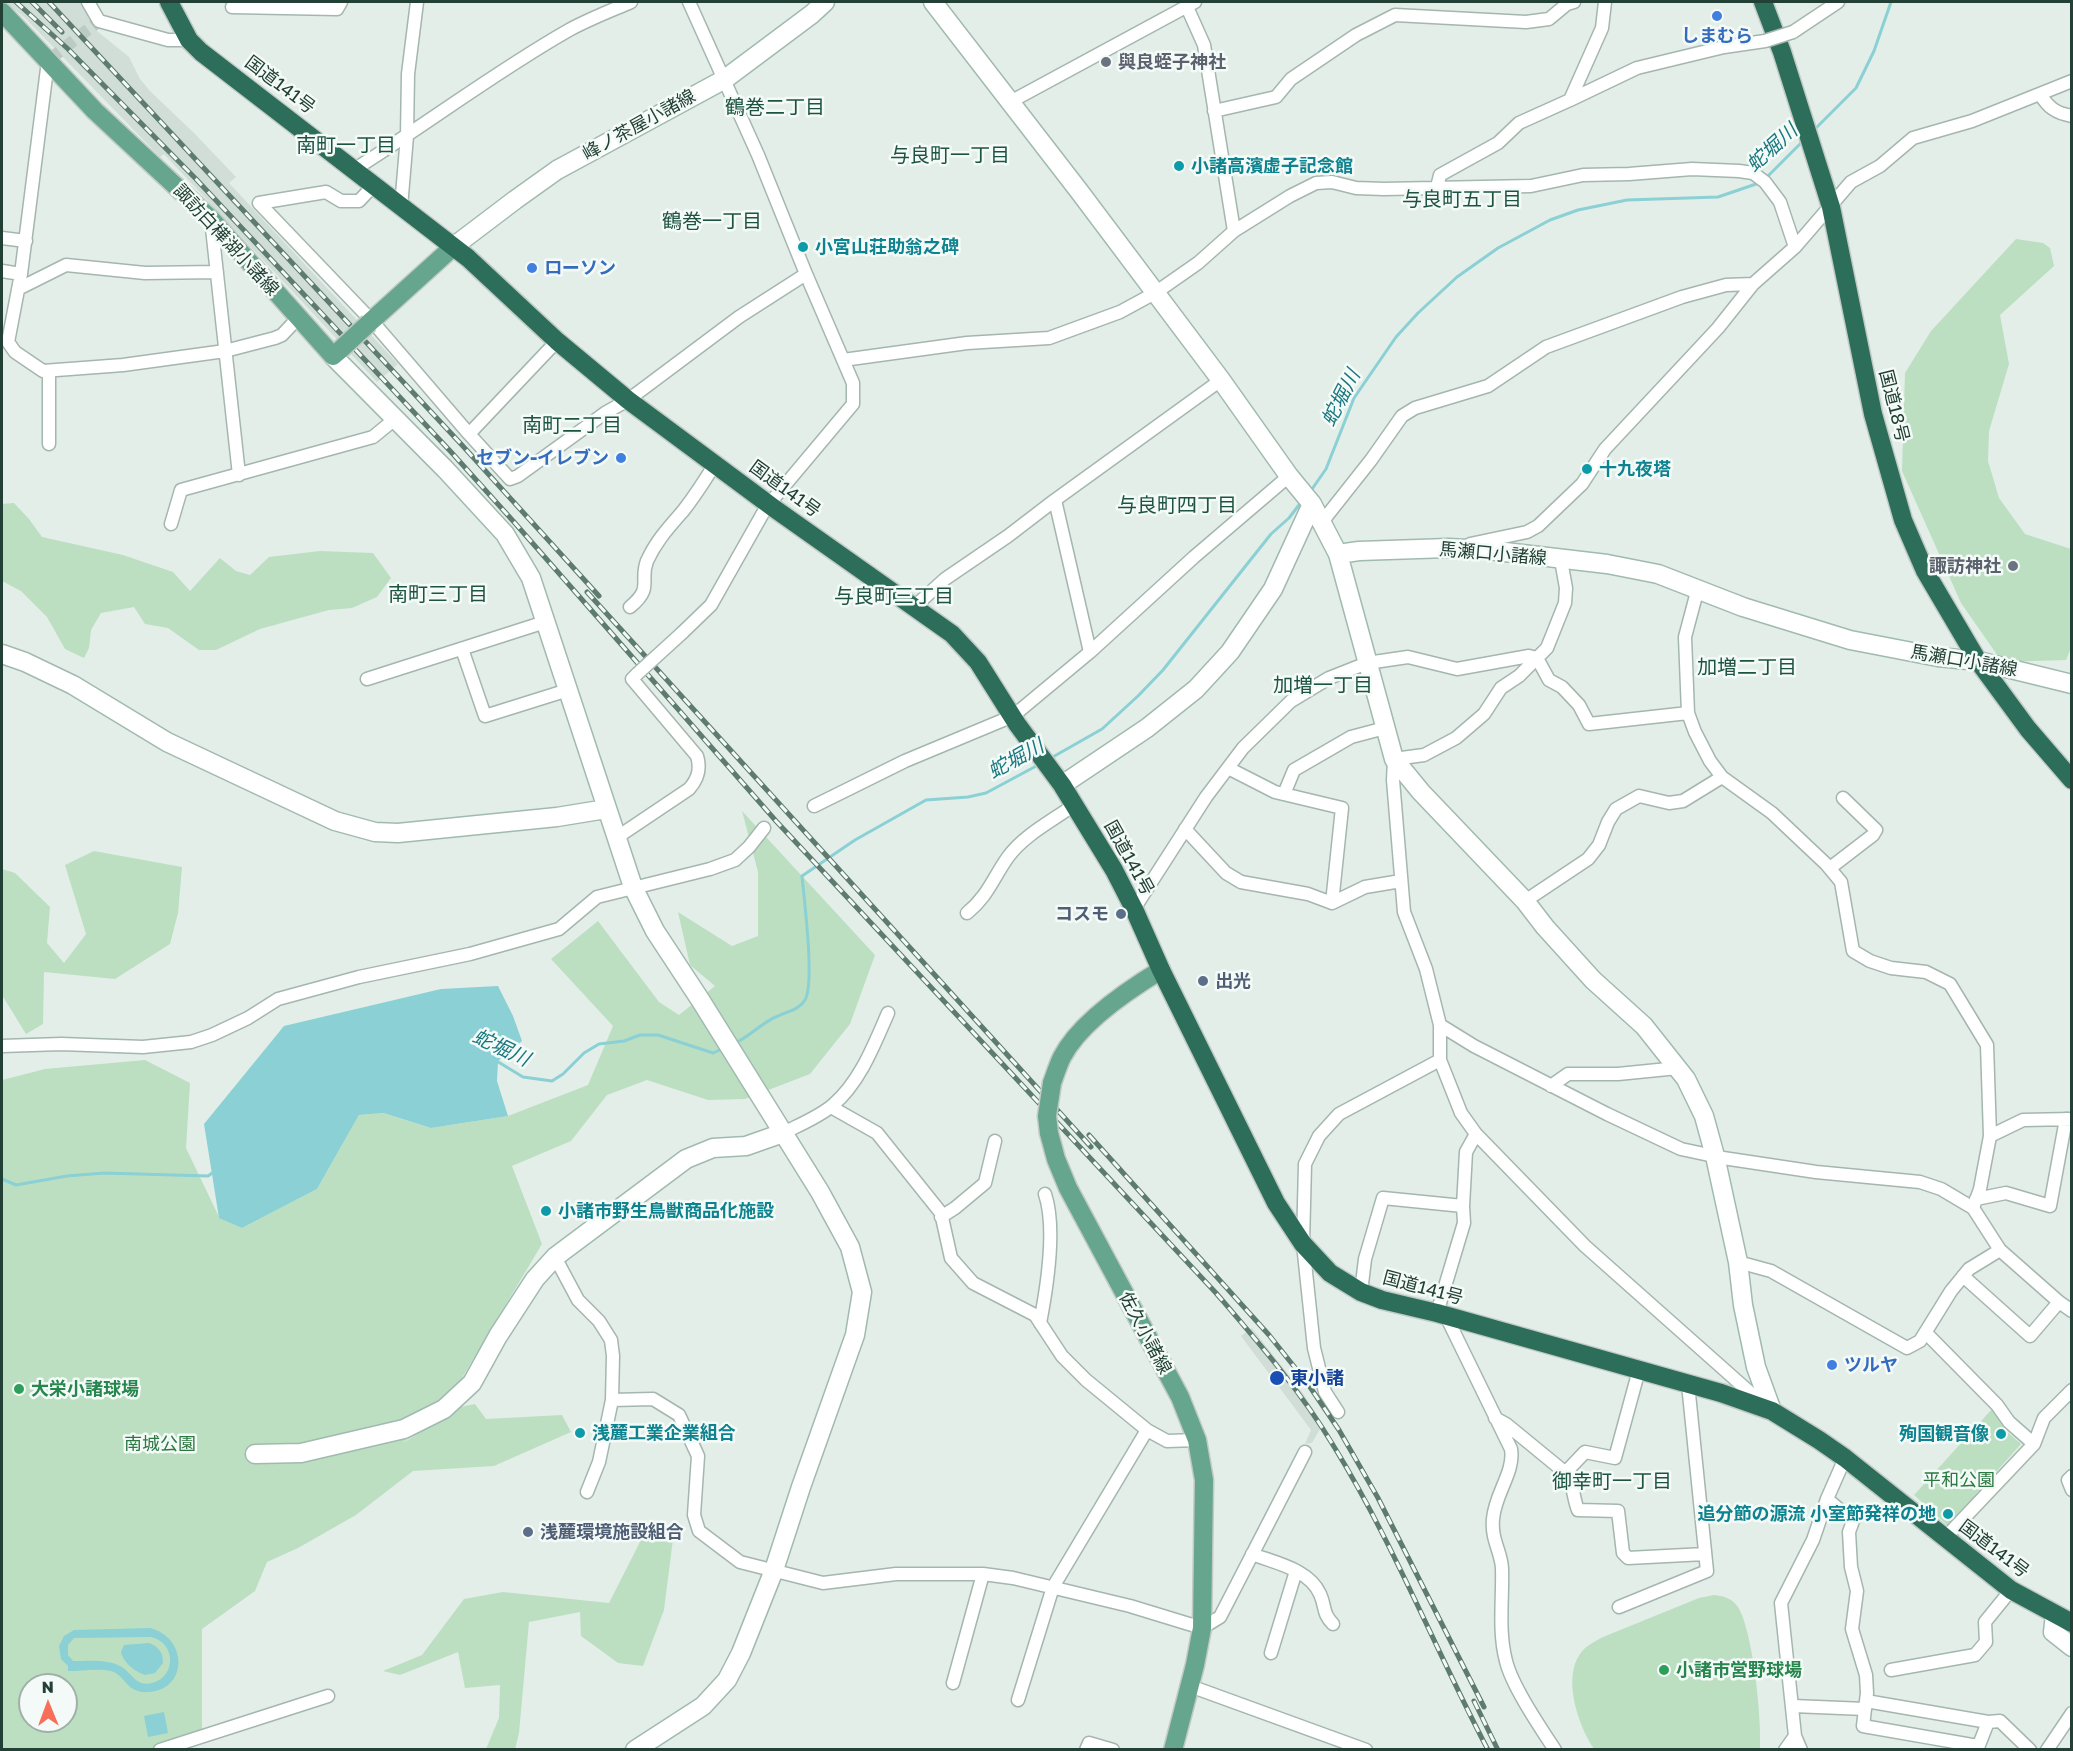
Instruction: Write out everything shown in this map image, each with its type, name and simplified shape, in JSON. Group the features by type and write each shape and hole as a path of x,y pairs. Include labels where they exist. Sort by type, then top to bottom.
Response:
{"highway":[{"name":"国道141号","path":"169,2 189,40 201,52 453,247 490,278 557,341 628,400 769,505 952,634 978,662 1062,785 1114,870 1276,1203 1304,1244 1329,1274 1361,1292 1382,1300 1721,1393 1772,1411 1845,1458 2011,1590 2072,1623"},
{"name":"国道18号","path":"1763,2 1782,52 1831,207 1873,414 1903,520 1925,571 1978,661 2028,729 2072,780"}],"main road":[{"name":"諏訪白樺湖小諸線","path":"2,12 95,111 211,219 298,318 336,353"},
{"path":"336,353 453,247"},
{"name":"佐久小諸線","path":"1161,970 1096,1016 1063,1056 1052,1083 1047,1116 1056,1159 1068,1188 1180,1397 1197,1440 1204,1480 1202,1628 1190,1686 1173,1749"}],"street":[{"path":"88,2 99,21 168,40 189,40"},
{"path":"232,7 337,9 341,2"},
{"path":"401,207 407,136 408,74 417,2"},
{"path":"354,169 545,44 591,19 631,2"},
{"path":"616,838 689,789 697,777 699,762 697,756 638,681 711,605 769,505 853,404 853,383 758,154 689,2"},
{"name":"峰ノ茶屋小諸線","path":"453,247 557,170 725,79 825,2"},
{"path":"933,2 1079,191 1312,504 1338,554 1394,759 1393,776 1404,912 1426,969 1440,1025 1440,1060 1461,1113 1476,1134 1585,1246 1710,1359 1772,1411"},
{"path":"1214,111 1276,97 1291,80 1356,34 1395,15 1526,21 1548,19 1567,4 1574,2"},
{"path":"1570,100 1602,28 1605,2"},
{"path":"1437,187 1440,175 1498,143 1519,123 1637,68 1724,46 1765,41 1793,32 1839,2"},
{"path":"1010,102 1191,4 1204,45 1234,231"},
{"path":"49,60 26,241 8,342 15,352 43,371 123,365 225,351 282,335 298,318"},
{"path":"1448,548 1527,532 1538,526 1582,484 1605,449 1696,352 1753,284 1795,247 1851,182 1880,166 1913,138 1972,121 2072,81"},
{"path":"2040,94 2047,106 2056,112 2072,116"},
{"path":"843,360 967,343 1049,338 1120,312 1155,293 1198,263 1234,231 1290,196 1316,183 1332,182 1356,188 1384,189 1531,186 1583,175 1692,169 1739,171 1753,173 1766,182 1780,202 1795,247"},
{"path":"374,185 359,201 341,201 326,192 259,203 371,322 510,479 518,476 605,413 628,400 739,317 806,274"},
{"path":"211,219 239,475"},
{"path":"2,238 26,241"},
{"path":"18,289 66,266 145,273 217,272"},
{"path":"2,271 21,274"},
{"path":"1322,522 1402,416 1415,408 1488,386 1546,347 1682,297 1726,285 1753,284"},
{"path":"469,434 557,341"},
{"path":"336,353 395,419 505,534 531,578 633,887 655,931 820,1192 850,1246 862,1292 855,1335 774,1570 741,1653 727,1680 703,1706 643,1748"},
{"path":"49,371 49,444"},
{"path":"913,608 945,579 1008,536 1221,380"},
{"path":"171,524 181,490 373,437 395,419"},
{"path":"630,607 640,598 645,586 646,563 663,531 701,486 715,464"},
{"path":"814,806 905,761 1013,716 1090,652 1194,557 1289,476"},
{"path":"1055,500 1090,652"},
{"path":"1062,785 1147,728 1196,689 1230,652 1273,589 1312,504"},
{"name":"馬瀬口小諸線","path":"1338,554 1359,550 1448,548 1488,550 1607,564 1658,574 1743,607 1850,640 1938,657 1978,661 2072,684"},
{"path":"1394,759 1424,755 1456,738 1484,714 1501,688 1519,676 1547,648 1565,603 1566,588 1561,560"},
{"path":"1698,588 1685,637 1688,713 1710,760 1722,777 1772,813 1830,868 1841,882 1853,951 1870,961 1891,968 1926,972 1950,984 1987,1045 1990,1136 1975,1203"},
{"path":"367,679 545,622"},
{"path":"462,649 485,716 568,690"},
{"path":"2,654 25,662 73,685 167,742 335,821 375,831 398,832 557,817 606,809"},
{"path":"1134,909 1185,829 1243,748 1291,701 1329,678 1367,663 1408,657 1457,669 1529,656 1537,658 1550,680 1562,687 1579,705 1589,724 1688,713"},
{"path":"1284,794 1294,770 1351,737 1385,728"},
{"path":"1394,759 1421,792 1525,901 1545,927 1593,980 1644,1026 1686,1078 1704,1116 1715,1156 1738,1262 1743,1305 1756,1367 1772,1411"},
{"path":"1228,768 1275,792 1342,808 1332,903"},
{"path":"1525,901 1588,859 1599,845 1616,809 1638,796 1669,803 1683,801 1722,777"},
{"path":"1830,868 1873,835 1876,830 1843,798"},
{"path":"968,914 981,903 1008,857 1016,848 1074,806"},
{"path":"2,1046 61,1044 143,1047 191,1042 248,1018 278,999 359,977 470,954 559,930 597,897 710,869 735,860 764,828"},
{"path":"1185,829 1226,873 1241,882 1308,894 1332,903 1365,887 1401,881"},
{"path":"255,1454 301,1453 404,1429 444,1408 472,1383 498,1336 535,1279 555,1257 686,1158 713,1148 746,1146 783,1133 831,1107 850,1088 871,1051 888,1013"},
{"path":"1440,1025 1474,1046 1551,1086 1681,1149 1816,1172 1920,1182 1975,1203 2000,1250 2067,1305 2030,1336 1964,1276"},
{"path":"1338,1412 1325,1392 1314,1348 1304,1244 1305,1164 1319,1136 1339,1114 1440,1060"},
{"path":"1551,1086 1568,1074 1618,1074 1678,1068"},
{"path":"831,1107 877,1133 941,1213 951,1258 973,1283 1035,1315 1062,1356 1086,1380 1147,1430 1167,1441 1197,1440"},
{"path":"1975,1203 2006,1193 2050,1206 2069,1119 2023,1120 1990,1136"},
{"path":"1476,1134 1467,1152 1464,1222 1441,1315 1511,1449 1513,1461 1495,1503 1493,1521 1493,1538 1502,1565 1501,1634 1506,1662 1516,1684 1555,1749"},
{"path":"941,1217 985,1183 995,1141"},
{"path":"1040,1323 1048,1281 1050,1208 1045,1194"},
{"path":"1361,1292 1365,1259 1383,1198 1463,1206"},
{"path":"1738,1262 1771,1270 1907,1348 1920,1341 1969,1269 2000,1250"},
{"path":"555,1257 578,1300 599,1322 610,1340 613,1356 612,1400 600,1462 587,1492"},
{"path":"1926,1333 1997,1405 2009,1422 2034,1444"},
{"path":"1565,1473 1585,1452 1615,1458 1639,1370"},
{"path":"1619,1607 1707,1571 1688,1384"},
{"path":"1945,1538 2034,1444 2044,1419 2072,1390"},
{"path":"612,1400 653,1399 679,1415 698,1456 694,1515 699,1531 740,1562 823,1583 896,1574 983,1574 1013,1578 1130,1606 1202,1628 1220,1617 1305,1452"},
{"path":"1495,1418 1506,1424 1565,1473 1573,1484 1575,1504 1578,1510 1618,1511 1623,1553 1628,1558 1705,1554"},
{"path":"1018,1700 1053,1587 1147,1430"},
{"path":"1801,1749 1795,1736 1781,1603 1812,1540 1845,1458"},
{"path":"2072,1476 2068,1480 2072,1490"},
{"path":"1827,1499 1853,1521 1849,1532 1851,1567 1857,1591 1852,1629 1866,1675 1863,1726 1979,1745 1988,1722"},
{"path":"1252,1554 1303,1573 1320,1593 1325,1616 1333,1624"},
{"path":"1271,1653 1296,1571"},
{"path":"952,1683 983,1574"},
{"path":"1891,1670 1975,1655 1986,1642 1985,1622 2011,1590"},
{"path":"2055,1615 2054,1632 2072,1647"},
{"path":"1190,1686 1366,1749"},
{"path":"160,1749 328,1696"},
{"path":"1793,1706 1865,1705 1988,1722 2000,1721 2030,1749"},
{"path":"2047,1749 2072,1713"},
{"path":"1785,1749 1795,1736"},
{"path":"1086,1749 1089,1743 1113,1749"}],"shaded area":[{"path":"5,2 83,2 97,31 129,57 140,79 150,91 236,177 229,183 398,364 377,382 164,154 160,157 25,18"},
{"name":"東小諸","path":"1252,1328 1302,1392 1323,1424 1312,1443 1305,1444 1311,1430 1241,1336"}],"green space":[{"path":"2016,239 2043,243 2050,248 2054,266 2000,315 2009,364 1989,431 1988,461 1999,498 2025,534 2071,549 2071,648 2066,660 2002,662 1961,603 1902,471 1905,373 1931,331"},
{"path":"14,503 42,537 123,555 173,572 190,591 220,558 236,571 250,575 269,557 320,551 373,553 391,578 377,597 352,608 329,610 260,629 216,650 199,650 168,628 145,624 134,607 101,613 91,630 89,648 84,658 65,649 47,617 21,591 2,581 2,504"},
{"name":"南城公園","path":"742,811 875,955 850,1024 810,1074 745,1099 708,1100 647,1080 607,1095 571,1141 512,1166 542,1244 444,1408 403,1443 460,1407 475,1404 486,1419 562,1415 571,1432 494,1466 413,1471 356,1515 298,1548 267,1562 255,1591 202,1629 202,1737 160,1749 2,1749 2,1080 45,1069 145,1060 190,1083 186,1148 219,1217 242,1228 317,1189 359,1115 382,1113 431,1128 508,1116 588,1085 613,1026 551,959 598,921 659,1002 679,1015 715,986 690,965 678,912 732,946 758,936 758,872"},
{"path":"94,851 182,867 178,913 170,944 115,979 44,972 43,1024 26,1034 2,995 2,869 15,873 50,907 47,943 64,963 86,934 65,865"},
{"name":"平和公園","path":"1992,1409 2006,1431 2021,1444 1948,1526 1914,1495"},
{"path":"644,1534 673,1539 664,1610 643,1666 618,1663 581,1636 580,1612 529,1622 519,1733 515,1749 486,1749 499,1718 500,1685 465,1688 458,1652 400,1675 383,1671 422,1655 464,1599 503,1592 609,1603"},
{"name":"小諸市営野球場","path":"1714,1595 1733,1601 1738,1607 1748,1635 1760,1718 1760,1749 1594,1749 1578,1716 1573,1689 1572,1676 1582,1651 1603,1637 1699,1598"}],"water":[{"path":"498,986 522,1041 498,1061 497,1081 508,1116 431,1128 383,1113 359,1115 317,1189 242,1228 219,1218 204,1124 284,1026 441,989"},
{"path":"150,1628 162,1633 171,1641 177,1651 177,1672 172,1682 163,1688 142,1692 131,1688 111,1671 68,1671 68,1666 61,1659 59,1646 64,1636 74,1630","holes":["150,1637 159,1640 169,1652 169,1667 160,1679 146,1684 138,1681 115,1664 73,1661 68,1655 68,1645 74,1638"]},
{"path":"149,1643 160,1650 163,1663 155,1673 145,1675 130,1666 121,1652 124,1645"},
{"path":"164,1712 168,1733 148,1737 144,1716"}],"waterway":[{"name":"蛇堀川","path":"1813,131 1856,88 1874,51 1891,2"},
{"name":"蛇堀川","path":"1767,177 1802,142"},
{"name":"蛇堀川","path":"1310,492 1326,469 1354,398 1396,337 1457,277 1498,248 1550,220 1578,210 1627,200 1718,197 1759,183"},
{"name":"蛇堀川","path":"1051,758 1102,729 1138,696 1163,670 1271,534 1289,518 1302,501"},
{"name":"蛇堀川","path":"735,1043 772,1019 796,1008 805,1000 808,991 809,959 802,876 855,840 926,800 968,797 986,793 1040,764"},
{"name":"蛇堀川","path":"495,1060 523,1077 552,1081 563,1074 584,1053 599,1044 624,1041 640,1035 658,1035 713,1053 724,1048"},
{"name":"蛇堀川","path":"2,1179 16,1185 67,1176 104,1173 208,1176 215,1171"}],"tunnel":[{"path":"50,59 99,21"}],"railway":[{"path":"16,2 68,49 196,179 452,453 776,821 1216,1293 1278,1367 1307,1405 1333,1445 1375,1519 1488,1750"},
{"path":"32,2 62,32"},
{"path":"49,2 461,444 599,596"},
{"path":"587,592 1091,1147"},
{"path":"1089,1135 1269,1335 1308,1384 1339,1430 1378,1498 1484,1707"},
{"path":"1474,1701 1498,1750"}],"place":[{"name":"しまむら","path":"1717,16"},
{"name":"與良蛭子神社","path":"1106,62"},
{"name":"小諸高濱虚子記念館","path":"1179,166"},
{"name":"小宮山荘助翁之碑","path":"803,247"},
{"name":"ローソン","path":"532,268"},
{"name":"セブン-イレブン","path":"621,458"},
{"name":"十九夜塔","path":"1587,469"},
{"name":"諏訪神社","path":"2013,566"},
{"name":"コスモ","path":"1121,914"},
{"name":"出光","path":"1203,981"},
{"name":"小諸市野生鳥獣商品化施設","path":"546,1211"},
{"name":"ツルヤ","path":"1832,1365"},
{"name":"東小諸","path":"1277,1378"},
{"name":"大栄小諸球場","path":"19,1389"},
{"name":"浅麓工業企業組合","path":"580,1433"},
{"name":"殉国観音像","path":"2001,1434"},
{"name":"追分節の源流 小室節発祥の地","path":"1948,1514"},
{"name":"浅麓環境施設組合","path":"528,1532"},
{"name":"小諸市営野球場","path":"1664,1670"}],"district":[{"name":"鶴巻二丁目","path":"775,108"},
{"name":"南町一丁目","path":"346,146"},
{"name":"与良町一丁目","path":"950,156"},
{"name":"与良町五丁目","path":"1462,200"},
{"name":"鶴巻一丁目","path":"712,222"},
{"name":"南町二丁目","path":"572,426"},
{"name":"与良町四丁目","path":"1177,506"},
{"name":"南町三丁目","path":"438,595"},
{"name":"与良町三丁目","path":"894,597"},
{"name":"加増二丁目","path":"1747,668"},
{"name":"加増一丁目","path":"1323,686"},
{"name":"御幸町一丁目","path":"1612,1482"}]}
